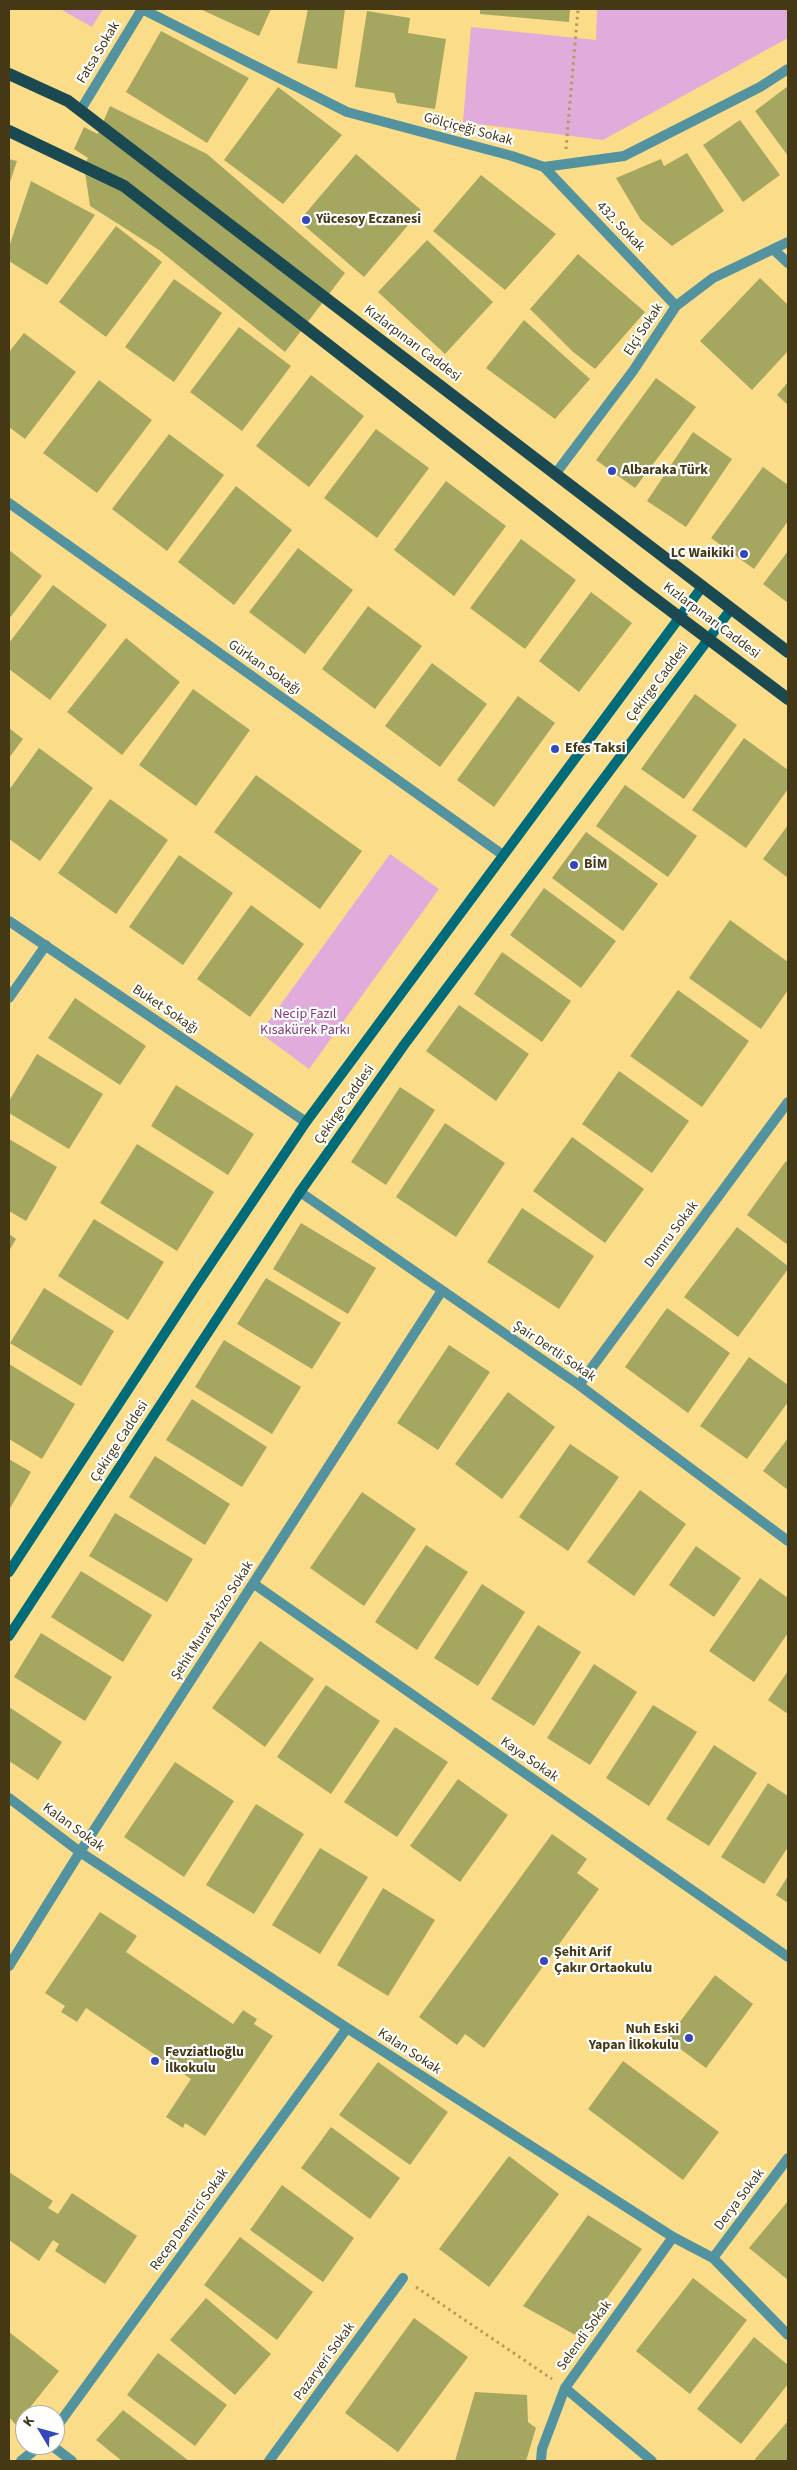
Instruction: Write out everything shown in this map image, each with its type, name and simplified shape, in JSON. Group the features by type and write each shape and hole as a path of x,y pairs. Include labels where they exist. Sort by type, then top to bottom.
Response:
{"main road":[{"name":"Kızlarpınarı Caddesi","path":"9,74 68,101 788,652"},
{"name":"Kızlarpınarı Caddesi","path":"9,131 124,186 788,699"},
{"name":"Çekirge Caddesi","path":"9,1572 195,1286 306,1122 702,587"},
{"name":"Çekirge Caddesi","path":"9,1636 300,1192 404,1045 731,609"}],"street":[{"name":"Fatsa Sokak","path":"80,112 142,9"},
{"name":"Gölçiçeği Sokak","path":"142,9 347,112 512,156 544,168"},
{"path":"544,168 624,156 760,87 788,69"},
{"name":"432. Sokak","path":"544,168 676,306"},
{"name":"Elçi Sokak","path":"556,473 633,371 676,306 714,278 788,242"},
{"path":"774,250 788,264"},
{"name":"Gürkan Sokağı","path":"9,503 503,855"},
{"name":"Buket Sokağı","path":"9,921 306,1122"},
{"path":"9,998 46,945"},
{"name":"Dumru Sokak","path":"578,1385 788,1102"},
{"name":"Şair Dertli Sokak","path":"300,1192 441,1292 578,1385 788,1541"},
{"name":"Şehit Murat Azizo Sokak","path":"9,1966 80,1852 441,1292"},
{"name":"Kaya Sokak","path":"254,1584 788,1958"},
{"name":"Kalan Sokak","path":"9,1798 80,1852 347,2028 673,2237 713,2258 788,2335"},
{"name":"Recep Demirci Sokak","path":"65,2415 347,2028"},
{"name":"Derya Sokak","path":"713,2258 788,2158"},
{"name":"Selendi Sokak","path":"540,2461 542,2449 564,2388 673,2237"},
{"name":"Pazaryeri Sokak","path":"269,2461 403,2278"},
{"path":"564,2388 652,2461"}],"path":[{"path":"564,164 578,9"},
{"path":"99,201 160,238"},
{"path":"250,212 303,256"},
{"path":"403,2278 564,2388"}],"green space":[{"path":"60,9 103,9 92,27"},
{"path":"597,9 788,9 788,38 603,140 463,122 471,27 596,40"},
{"name":"Necip Fazıl Kısakürek Parkı","path":"390,854 439,889 309,1069 260,1033"}],"building":[{"path":"200,9 271,9 259,36"},
{"path":"308,9 345,9 337,69 297,63"},
{"path":"480,9 570,9 569,22 480,14"},
{"path":"367,11 410,18 408,33 446,39 435,109 397,103 394,93 355,87"},
{"path":"161,31 249,78 207,143 126,92"},
{"path":"788,86 788,156 755,111"},
{"path":"278,87 342,135 283,204 224,160"},
{"path":"110,106 207,154 345,273 285,352 159,250 90,206 84,165 88,158 74,149 84,127 98,134"},
{"path":"740,120 780,175 743,202 703,145"},
{"path":"687,153 724,211 672,246 641,220 616,178 661,159 664,166"},
{"path":"356,154 421,210 364,277 299,221"},
{"path":"9,159 17,161 9,185"},
{"path":"481,175 556,234 505,290 433,231"},
{"path":"31,181 95,215 47,285 9,261 9,247"},
{"path":"116,226 162,262 106,337 59,302"},
{"path":"427,240 493,302 445,354 378,292"},
{"path":"578,254 645,312 595,369 572,351 530,309"},
{"path":"760,278 788,305 788,351 752,390 700,341"},
{"path":"174,279 222,313 174,382 125,347"},
{"path":"524,320 590,379 555,419 486,368"},
{"path":"239,327 291,366 242,431 190,392"},
{"path":"24,333 76,372 25,439 9,427 9,352"},
{"path":"311,375 364,416 309,487 256,446"},
{"path":"656,378 696,407 635,488 596,460"},
{"path":"99,380 152,420 97,493 43,453"},
{"path":"788,382 788,405 777,395"},
{"path":"376,429 429,468 377,538 324,498"},
{"path":"693,432 732,459 686,527 647,501"},
{"path":"169,434 224,475 167,551 112,509"},
{"path":"763,467 788,485 788,521 754,569 711,538"},
{"path":"446,481 506,526 454,596 394,550"},
{"path":"236,486 292,530 234,605 178,562"},
{"path":"521,539 576,580 525,649 470,608"},
{"path":"298,548 353,590 305,654 249,612"},
{"path":"9,550 42,576 9,619"},
{"path":"788,551 788,603 763,584"},
{"path":"53,585 107,625 50,700 9,669 9,643"},
{"path":"591,592 632,623 579,692 539,661"},
{"path":"368,606 422,646 375,709 322,669"},
{"path":"126,638 180,682 122,755 67,712"},
{"path":"432,663 487,704 440,767 385,726"},
{"path":"193,689 250,730 196,806 139,765"},
{"path":"695,694 737,725 684,799 641,769"},
{"path":"518,696 555,723 494,807 457,780"},
{"path":"9,728 23,739 9,758"},
{"path":"744,738 788,770 788,789 746,848 692,810"},
{"path":"39,748 93,788 40,861 9,839 9,790"},
{"path":"256,775 362,851 320,909 214,832"},
{"path":"625,785 697,836 668,877 596,826"},
{"path":"110,799 168,840 116,914 58,873"},
{"path":"788,825 788,878 763,859"},
{"path":"586,832 658,884 623,931 552,878"},
{"path":"179,855 233,893 183,965 129,927"},
{"path":"544,888 616,941 581,988 510,935"},
{"path":"251,905 304,944 250,1017 197,979"},
{"path":"730,920 788,962 788,990 761,1029 689,978"},
{"path":"502,952 571,1001 542,1042 474,994"},
{"path":"678,990 749,1041 702,1107 630,1056"},
{"path":"75,998 146,1046 120,1085 48,1038"},
{"path":"459,1005 529,1054 496,1101 426,1051"},
{"path":"37,1054 103,1094 69,1149 9,1113 9,1101"},
{"path":"619,1071 689,1121 652,1173 582,1124"},
{"path":"176,1085 254,1134 228,1175 151,1126"},
{"path":"400,1087 435,1110 386,1185 351,1162"},
{"path":"445,1123 505,1163 456,1237 396,1197"},
{"path":"572,1137 644,1189 605,1243 533,1191"},
{"path":"9,1139 57,1167 26,1221 9,1211"},
{"path":"137,1144 214,1192 177,1251 100,1203"},
{"path":"786,1161 788,1163 788,1245 747,1215"},
{"path":"522,1208 594,1256 559,1309 487,1262"},
{"path":"94,1219 164,1262 128,1320 58,1276"},
{"path":"301,1223 376,1268 348,1314 273,1269"},
{"path":"737,1227 788,1266 788,1269 738,1337 684,1297"},
{"path":"9,1234 16,1239 9,1251"},
{"path":"266,1278 341,1323 312,1369 237,1324"},
{"path":"44,1288 114,1331 81,1386 10,1343"},
{"path":"667,1308 730,1353 688,1413 625,1367"},
{"path":"224,1340 301,1387 272,1434 195,1387"},
{"path":"449,1345 490,1372 438,1450 397,1423"},
{"path":"749,1357 788,1385 788,1402 747,1459 700,1426"},
{"path":"9,1364 75,1404 42,1459 9,1439"},
{"path":"508,1392 555,1427 502,1499 455,1464"},
{"path":"192,1399 267,1447 242,1487 166,1440"},
{"path":"788,1438 788,1490 763,1471"},
{"path":"570,1444 619,1477 568,1551 519,1517"},
{"path":"155,1456 230,1504 205,1545 129,1497"},
{"path":"9,1459 31,1472 9,1510"},
{"path":"640,1490 686,1524 634,1596 587,1562"},
{"path":"362,1492 416,1529 364,1606 310,1568"},
{"path":"115,1513 193,1559 167,1602 89,1556"},
{"path":"426,1545 468,1572 417,1650 375,1622"},
{"path":"696,1546 741,1578 714,1617 669,1585"},
{"path":"81,1571 152,1615 123,1662 51,1617"},
{"path":"760,1578 788,1598 788,1633 754,1682 709,1651"},
{"path":"482,1584 525,1612 478,1686 434,1658"},
{"path":"538,1625 581,1652 534,1726 491,1699"},
{"path":"41,1633 112,1677 85,1721 14,1677"},
{"path":"260,1641 314,1679 265,1747 212,1708"},
{"path":"594,1664 637,1692 590,1765 547,1738"},
{"path":"788,1671 788,1714 768,1700"},
{"path":"326,1685 380,1721 331,1794 277,1757"},
{"path":"653,1705 697,1732 649,1806 606,1778"},
{"path":"9,1707 62,1742 38,1780 9,1761"},
{"path":"395,1727 448,1762 397,1837 344,1802"},
{"path":"714,1745 757,1773 709,1846 666,1819"},
{"path":"175,1762 234,1801 184,1877 124,1837"},
{"path":"458,1779 508,1815 460,1882 410,1846"},
{"path":"768,1783 788,1796 788,1847 764,1884 721,1857"},
{"path":"256,1804 304,1834 254,1914 206,1885"},
{"path":"552,1834 587,1859 577,1873 599,1889 484,2048 465,2034 457,2045 419,2017"},
{"path":"320,1848 368,1877 320,1954 272,1925"},
{"path":"788,1876 788,1903 776,1895"},
{"path":"383,1888 435,1920 388,1996 337,1965"},
{"path":"100,1912 137,1936 126,1952 233,2024 243,2010 257,2019 254,2024 273,2036 205,2136 185,2123 183,2128 166,2117 191,2079 86,2008 77,2022 61,2012 65,2006 45,1993"},
{"path":"715,1975 753,2004 706,2068 667,2039"},
{"path":"623,2061 719,2132 683,2180 588,2109"},
{"path":"378,2062 448,2112 410,2165 339,2115"},
{"path":"331,2127 400,2178 370,2219 301,2168"},
{"path":"509,2156 559,2194 489,2287 439,2249"},
{"path":"9,2172 53,2201 48,2208 58,2214 72,2193 137,2236 105,2284 55,2251 59,2244 53,2240 39,2261 9,2240"},
{"path":"282,2185 354,2238 323,2282 250,2230"},
{"path":"788,2201 788,2280 749,2248"},
{"path":"588,2215 642,2249 579,2337 523,2306"},
{"path":"240,2237 313,2292 277,2340 204,2285"},
{"path":"693,2278 747,2320 690,2394 636,2351"},
{"path":"206,2298 271,2354 235,2395 170,2340"},
{"path":"414,2318 468,2357 398,2452 345,2413"},
{"path":"9,2332 59,2371 32,2405 15,2405 15,2424 9,2417"},
{"path":"754,2337 788,2365 788,2384 741,2444 697,2409"},
{"path":"158,2353 227,2405 195,2446 127,2395"},
{"path":"475,2392 527,2395 528,2422 536,2428 526,2461 455,2461"},
{"path":"123,2410 189,2461 122,2461 96,2440"},
{"path":"788,2421 788,2461 757,2461 755,2459"}],"place":[{"name":"Yücesoy Eczanesi","path":"306,220"},
{"name":"Albaraka Türk","path":"612,471"},
{"name":"LC Waikiki","path":"744,554"},
{"name":"Efes Taksi","path":"555,749"},
{"name":"BİM","path":"574,865"},
{"name":"Şehit Arif Çakır Ortaokulu","path":"544,1961"},
{"name":"Nuh Eski Yapan İlkokulu","path":"689,2038"},
{"name":"Fevziatlıoğlu İlkokulu","path":"155,2061"}]}
